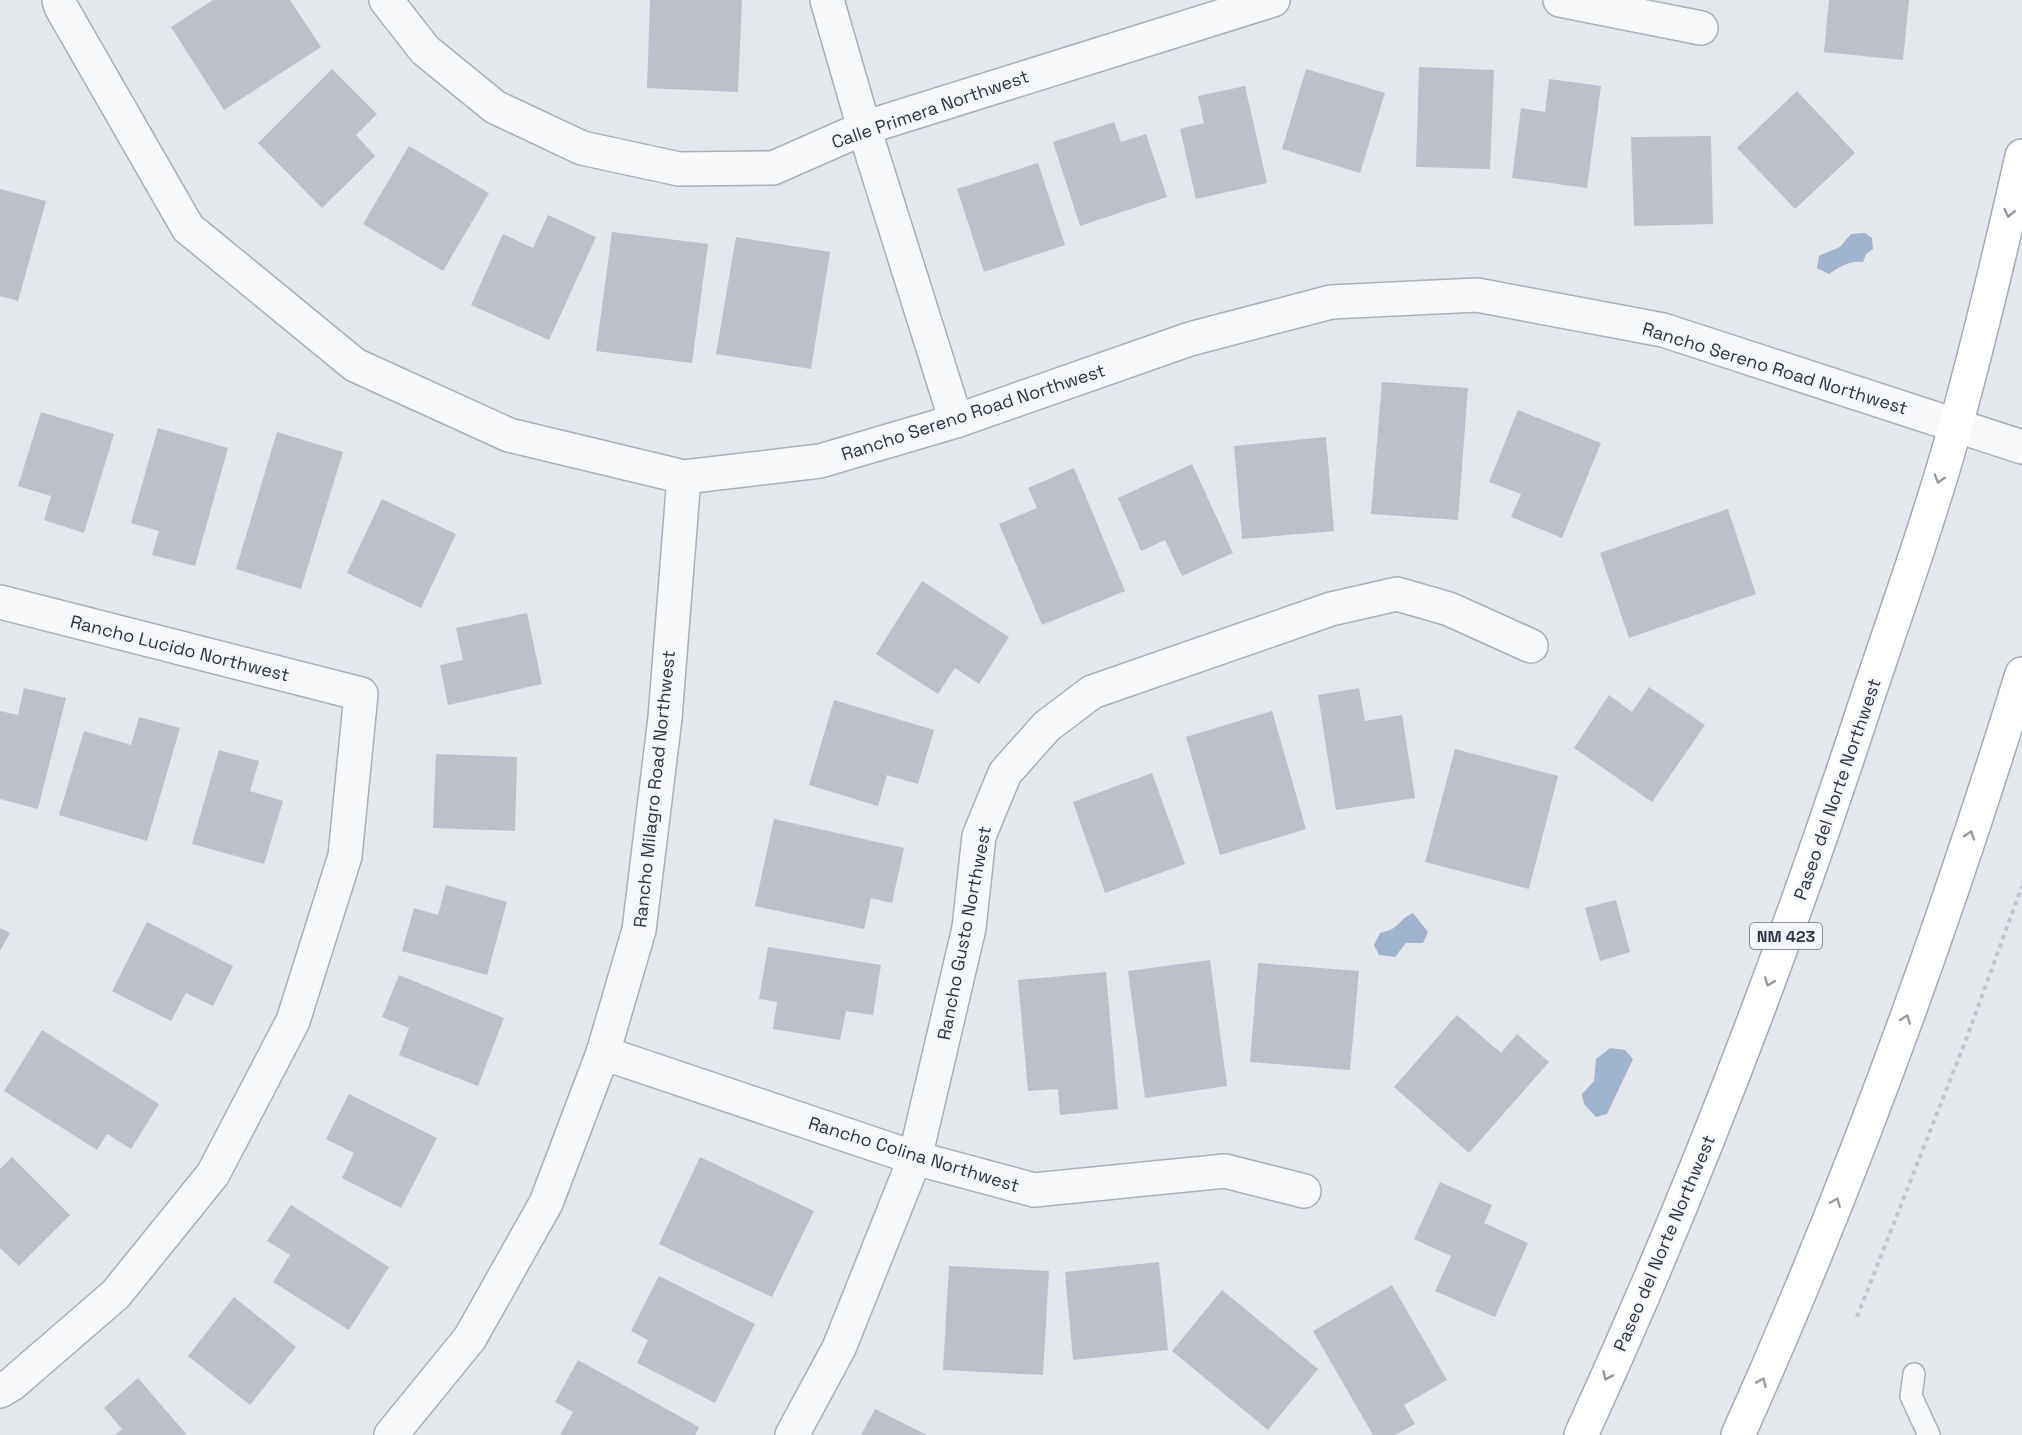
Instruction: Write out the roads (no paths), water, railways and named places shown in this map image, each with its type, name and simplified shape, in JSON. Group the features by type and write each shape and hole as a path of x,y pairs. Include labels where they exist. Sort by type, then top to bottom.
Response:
{"main road":[{"name":"Paseo del Norte Northwest","path":"1581,1435 1695,1171 1792,920 1918,547 1956,423 1990,294 2022,156"},
{"path":"1738,1435 1854,1159 1929,957 2022,674"}],"street":[{"name":"Rancho Sereno Road Northwest","path":"59,0 60,8 188,228 355,365 509,435 684,477 820,461 956,421 1190,339 1331,302 1477,295 1663,330 1956,423 2022,447"},
{"name":"Calle Primera Northwest","path":"386,0 425,50 495,107 582,148 679,169 772,168 864,128 1273,0"},
{"path":"828,0 864,128 956,421"},
{"path":"1560,0 1701,28"},
{"name":"Rancho Milagro Road Northwest","path":"391,1435 470,1338 546,1203 603,1053 639,930 665,718 684,477"},
{"name":"Rancho Gusto Northwest","path":"792,1435 839,1348 915,1158 969,928 979,836 1005,773 1047,726 1092,692 1331,609 1397,594 1449,609 1531,646"},
{"name":"Rancho Lucido Northwest","path":"0,602 361,694 345,856 293,1021 277,1052 213,1174 116,1294 12,1384 0,1391"},
{"name":"Rancho Colina Northwest","path":"603,1053 915,1158 1034,1190 1225,1171 1304,1191"}],"lane":[{"path":"1914,1374 1911,1396 1929,1435"}],"water":[{"path":"1865,233 1872,238 1873,249 1866,254 1863,262 1849,263 1829,274 1817,268 1819,256 1840,247 1851,234"},
{"path":"1413,913 1428,932 1423,943 1406,943 1395,957 1379,955 1374,945 1380,933 1396,927"},
{"path":"1610,1048 1625,1050 1633,1059 1607,1114 1596,1117 1584,1104 1582,1094 1594,1081 1596,1059"}]}
